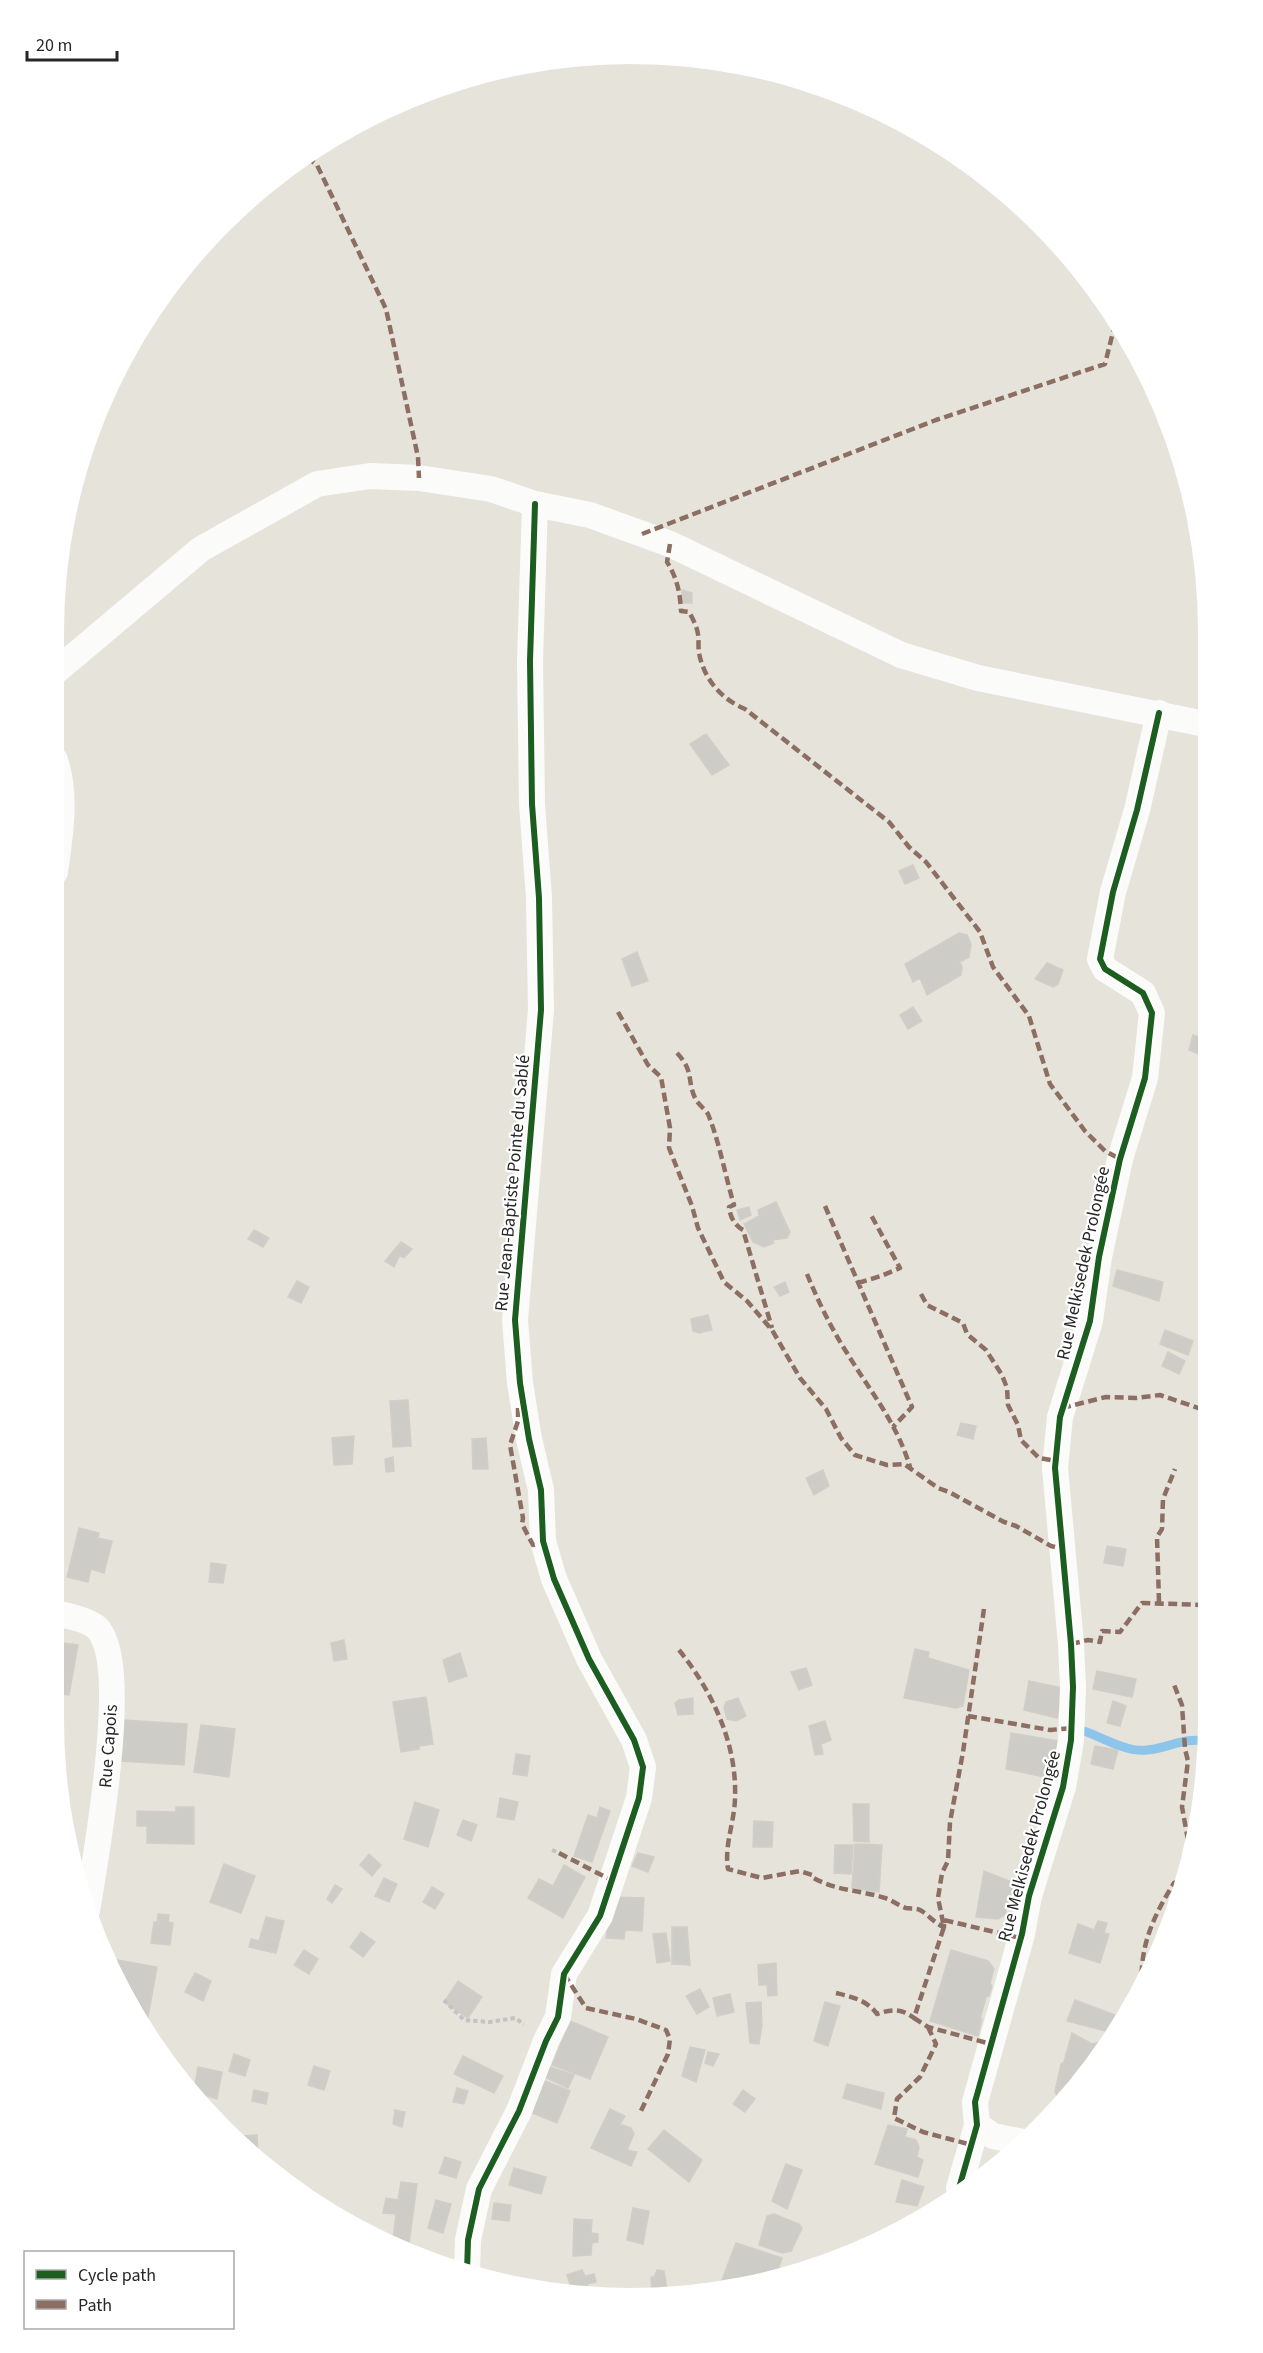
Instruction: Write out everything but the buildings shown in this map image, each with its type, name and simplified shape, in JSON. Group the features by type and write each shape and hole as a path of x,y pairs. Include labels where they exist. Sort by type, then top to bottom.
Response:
{"street":[{"path":"65,664 201,549 317,484 370,476 419,478 491,489 535,504 590,515 670,544 901,655 978,678 1198,723"},
{"name":"Rue Jean-Baptiste Pointe du Sablé","path":"467,2264 468,2240 479,2189 519,2111 546,2041 558,2017 564,1974 600,1917 639,1798 643,1767 634,1740 589,1659 554,1579 543,1541 541,1490 529,1439 520,1383 516,1320 541,1010 539,898 532,804 530,661 535,504"},
{"name":"Rue Melkisedek Prolongée","path":"960,2183 977,2126 975,2102 1022,1934 1031,1889 1063,1787 1071,1740 1073,1687 1071,1644 1056,1461 1060,1417 1090,1321 1099,1257 1120,1159 1145,1078 1152,1013 1143,993 1105,969 1100,958 1113,892 1137,810 1159,714"},
{"name":"Rue Capois","path":"65,1615 97,1628 109,1653 112,1697 105,1803 91,1890"},
{"path":"977,2126 993,2136 1013,2140"}],"path":[{"path":"552,1850 559,1853"},
{"path":"444,2000 464,2020 489,2022 515,2018 546,2041"}],"waterway":[{"path":"1084,1731 1123,1747 1139,1750 1197,1741"}],"marked path":[{"path":"313,162 317,165 386,309 418,457 419,478"},
{"path":"642,534 936,420 1105,364 1113,332"},
{"path":"670,544 667,562 677,585 681,611 689,612 695,623 701,662 709,680 728,700 745,709 889,822 909,847 926,862 980,932 993,967 1029,1016 1050,1084 1085,1131 1105,1151 1120,1159"},
{"path":"618,1012 648,1065 661,1077 670,1128 669,1148 692,1206 698,1228 724,1282 747,1301 772,1330 800,1378 826,1409 841,1438 855,1455 887,1465 904,1464 938,1488 1016,1526 1051,1546 1063,1549"},
{"path":"677,1053 686,1066 696,1100 708,1114 712,1125 734,1205 729,1207 730,1214 743,1230 772,1328"},
{"path":"825,1206 912,1407 893,1427"},
{"path":"858,1283 900,1268 871,1215"},
{"path":"807,1274 836,1334 898,1436 910,1467"},
{"path":"921,1294 927,1305 963,1323 967,1334 986,1350 1002,1375 1007,1388 1008,1405 1018,1425 1021,1440 1039,1458 1056,1461"},
{"path":"1062,1408 1106,1397 1136,1398 1160,1395 1198,1408"},
{"path":"518,1408 518,1421 510,1445 523,1518 522,1524 533,1545 543,1541"},
{"path":"1159,1602 1157,1537 1162,1529 1163,1499 1175,1469"},
{"path":"1071,1644 1088,1640 1100,1642 1102,1631 1120,1632 1142,1603 1198,1605"},
{"path":"984,1609 963,1752 950,1822 948,1861 942,1873 938,1898 944,1927 914,2018 928,2027 991,2044"},
{"path":"679,1650 712,1700 732,1757 735,1797 727,1851 728,1869 762,1878 800,1871 830,1885 876,1895 906,1908 918,1909 944,1927 944,1920 1020,1938"},
{"path":"1173,1682 1182,1705 1188,1761 1182,1807 1187,1835"},
{"path":"968,1716 1050,1730 1072,1728"},
{"path":"559,1853 613,1881"},
{"path":"1142,1966 1149,1933 1174,1883"},
{"path":"564,1974 586,2008 636,2019 666,2030 670,2039 668,2054 640,2113"},
{"path":"836,1993 864,2002 877,2014 896,2010 905,2012 914,2018"},
{"path":"928,2027 936,2044 920,2077 897,2099 894,2118 923,2132 972,2145"}],"cycle path":[{"path":"467,2264 468,2240 479,2189 519,2111 546,2041 558,2017 564,1974 600,1916 639,1798 643,1767 634,1740 589,1659 554,1579 543,1541 541,1490 529,1439 520,1383 515,1320 541,1010 539,898 532,804 530,661 535,504"},
{"path":"960,2183 977,2125 975,2102 1022,1934 1029,1896 1063,1787 1071,1740 1073,1687 1071,1644 1055,1468 1060,1417 1090,1321 1099,1257 1120,1159 1145,1078 1152,1013 1143,993 1105,969 1100,959 1113,892 1137,810 1159,713"}]}
